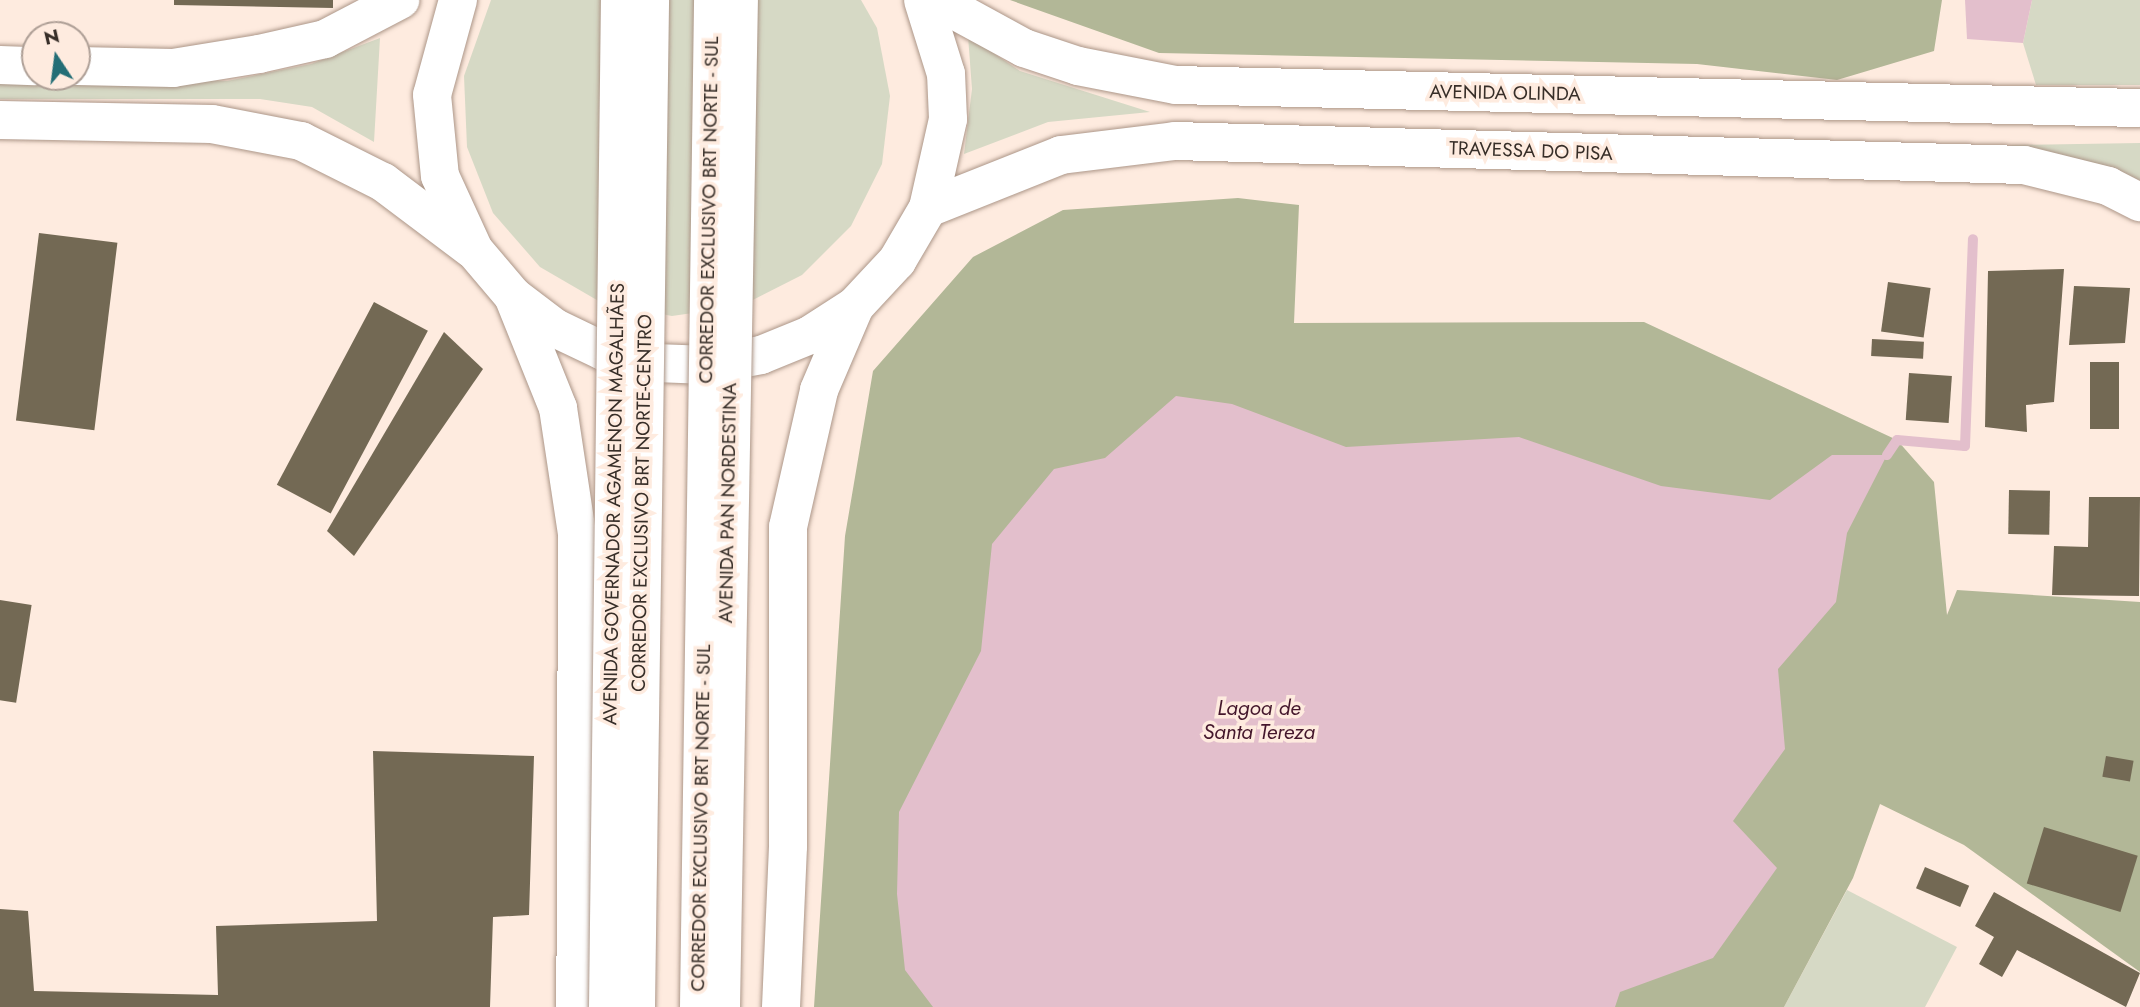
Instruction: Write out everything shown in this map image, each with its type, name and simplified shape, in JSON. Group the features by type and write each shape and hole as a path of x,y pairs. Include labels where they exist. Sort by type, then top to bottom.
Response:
{"main road":[{"path":"91,66 173,68 259,54 325,39 400,0"},
{"path":"458,0 432,95 440,176 474,250"},
{"name":"AVENIDA GOVERNADOR AGAMENON MAGALHÃES","path":"608,1007 620,0"},
{"name":"CORREDOR EXCLUSIVO BRT NORTE-CENTRO","path":"636,1007 650,0"},
{"name":"CORREDOR EXCLUSIVO BRT NORTE - SUL","path":"699,1007 713,0"},
{"name":"AVENIDA PAN NORDESTINA","path":"721,1007 739,0"},
{"path":"0,120 212,124 301,141 383,182 474,250 513,296 555,328 603,351 695,365 761,355 810,335 855,306 897,261 928,208 948,119 946,74 923,0"},
{"name":"AVENIDA OLINDA","path":"936,0 1024,48 1177,85 1960,106 2140,108"},
{"path":"0,65 21,66"},
{"name":"TRAVESSA DO PISA","path":"928,208 1060,155 1175,141 2000,164 2108,186 2140,202"},
{"name":"AVENIDA GOVERNADOR AGAMENON MAGALHÃES","path":"513,296 558,408 577,534 575,1007"},
{"path":"781,1007 788,846 788,527 819,390 855,306"}],"green space":[{"path":"491,0 861,0 877,28 890,96 882,164 851,226 802,275 741,306 672,316 602,303 540,267 493,213 467,147 464,76"},
{"path":"1010,0 1942,0 1934,51 1837,80 1697,64 1159,53"},
{"path":"2032,0 2140,0 2140,85 2036,85 2023,43"},
{"path":"968,36 1020,71 1150,112 1048,122 964,154 972,89"},
{"path":"380,38 374,142 312,107 260,99 0,99 0,74 21,75 21,91 91,91 91,77 227,81 311,64"},
{"path":"2140,143 2140,180 2009,145"},
{"path":"1238,198 1299,205 1294,323 1644,322 1897,440 1934,482 1947,615 1957,590 2140,602 2140,972 1964,845 1880,804 1853,878 1784,1007 814,1007 845,536 873,371 973,257 1063,210"},
{"path":"1847,890 1957,947 1925,1007 1784,1007"}],"water":[{"path":"1965,0 2032,0 2023,43 1967,39"},
{"name":"Lagoa de Santa Tereza","path":"1176,396 1232,404 1346,447 1519,437 1661,486 1770,500 1832,455 1887,455 1847,533 1836,602 1778,669 1785,749 1733,821 1777,868 1713,958 1620,992 1615,1007 933,1007 905,970 897,894 899,812 981,651 992,544 1054,469 1105,458"}],"building":[{"path":"174,0 333,0 333,8 174,5"},
{"path":"39,233 117,243 94,430 16,421"},
{"path":"2064,269 2054,402 2026,405 2027,432 1985,427 1988,271"},
{"path":"1888,282 1931,288 1924,337 1881,332"},
{"path":"2074,286 2130,288 2125,343 2069,345"},
{"path":"374,302 428,331 331,513 277,485"},
{"path":"444,332 483,369 354,556 327,531"},
{"path":"1872,339 1924,342 1923,359 1871,356"},
{"path":"2090,362 2119,362 2119,429 2090,429"},
{"path":"1909,373 1952,376 1949,423 1906,420"},
{"path":"2009,490 2050,491 2049,535 2008,534"},
{"path":"2089,497 2140,497 2139,596 2052,595 2054,546 2088,547"},
{"path":"0,600 32,605 16,703 0,700"},
{"path":"373,751 534,756 529,915 493,917 490,1007 0,1007 0,909 28,911 34,991 218,995 216,926 377,921"},
{"path":"2106,756 2134,761 2130,782 2102,777"},
{"path":"2044,827 2138,856 2120,912 2027,883"},
{"path":"1925,867 1969,886 1960,907 1916,888"},
{"path":"1994,892 2140,973 2126,1007 2017,950 2002,977 1979,964 1994,937 1975,926"}],"waterway":[{"path":"1887,455 1897,440 1965,446 1973,239"}]}
